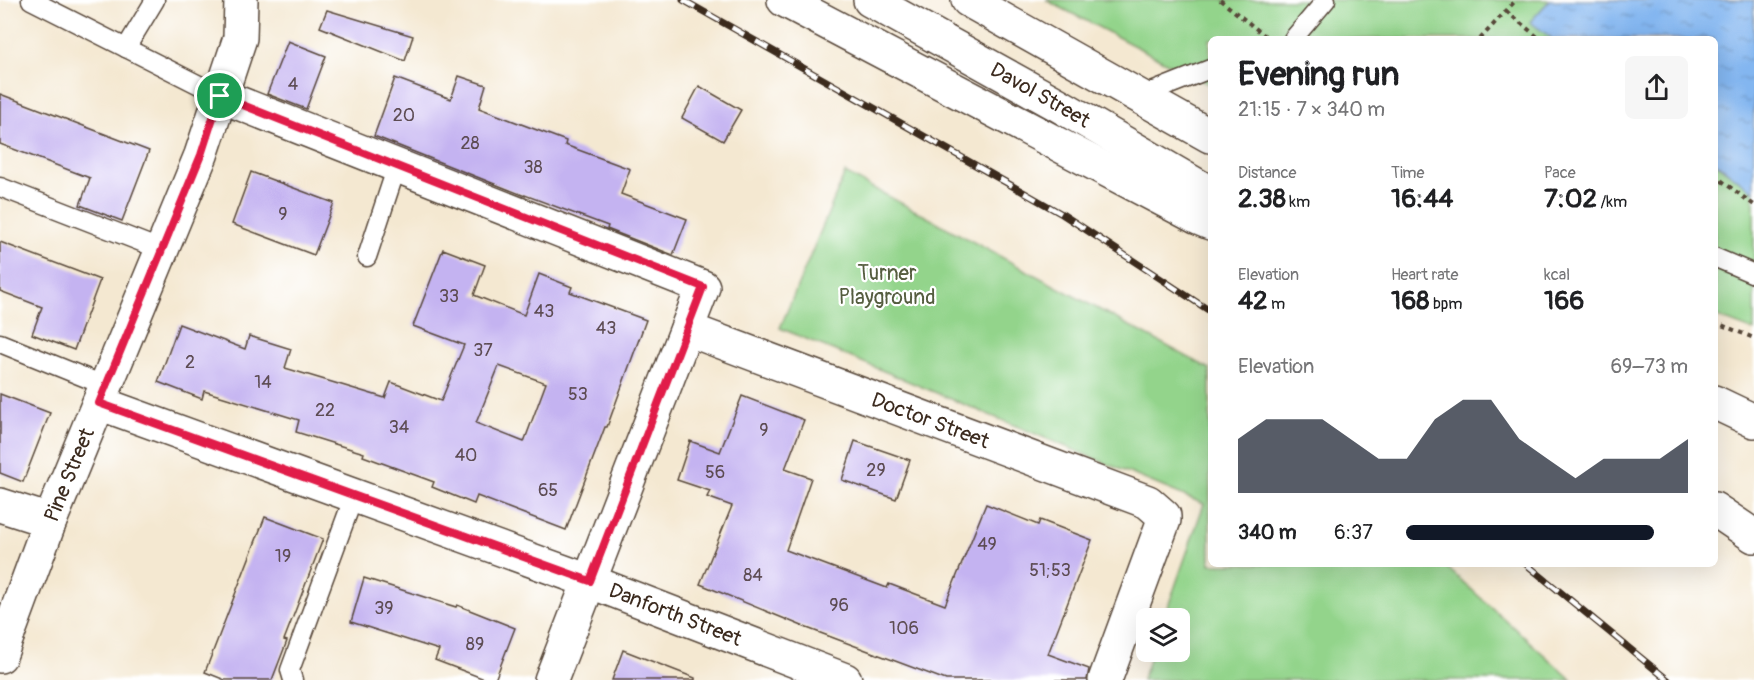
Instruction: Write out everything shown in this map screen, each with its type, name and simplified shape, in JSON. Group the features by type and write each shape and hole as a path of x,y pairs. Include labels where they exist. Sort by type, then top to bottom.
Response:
{"main road":[{"name":"Pine Street","path":"0,656 50,521 201,155 240,38 241,0"},
{"path":"784,0 1208,222"},
{"name":"Davol Street","path":"870,0 1067,110 1208,193"},
{"path":"968,0 1208,135"},
{"path":"220,96 703,287 551,680"},
{"name":"Doctor Street","path":"687,329 1148,501 1164,516 1164,520 1105,680"},
{"name":"Danforth Street","path":"103,394 354,496 590,581 844,680"},
{"path":"1718,404 1754,421"},
{"path":"0,505 50,521"},
{"path":"1718,512 1754,536"}],"lane":[{"path":"31,0 220,96"},
{"path":"126,48 155,0"},
{"path":"1296,36 1326,0"},
{"path":"1139,97 1208,70"},
{"path":"367,257 397,166"},
{"path":"0,187 162,250"},
{"path":"1718,259 1754,274"},
{"path":"0,343 103,394"},
{"path":"293,680 290,670 354,496"}],"path":[{"path":"1220,0 1266,36"},
{"path":"1483,36 1515,0"},
{"path":"1506,11 1536,36"},
{"path":"1718,178 1754,205"},
{"path":"1718,324 1754,338"}],"green space":[{"path":"1046,0 1550,0 1530,22 1549,36 1208,36 1208,84"},
{"path":"1718,165 1754,192 1754,331 1718,317"},
{"name":"Turner Playground","path":"845,173 1208,368 1208,567 1446,567 1572,680 1142,680 1148,662 1190,662 1190,608 1168,608 1204,504 780,328"}],"water":[{"path":"1550,0 1754,0 1754,192 1718,164 1718,36 1549,36 1530,22"}],"building":[{"path":"327,10 413,36 405,61 320,27"},
{"path":"288,41 326,56 306,109 267,94"},
{"path":"459,76 486,85 479,108 566,141 565,145 630,169 621,194 687,219 673,255 607,229 608,226 374,136 395,78 451,99"},
{"path":"699,86 741,110 723,141 682,118"},
{"path":"0,94 149,151 122,221 80,205 90,178 0,144"},
{"path":"251,172 334,203 314,255 232,224"},
{"path":"0,242 100,280 74,350 32,334 42,307 0,291"},
{"path":"443,249 485,265 474,295 524,315 539,274 572,287 570,292 646,320 566,530 477,496 474,504 432,487 434,482 363,456 364,453 296,432 299,420 204,391 202,399 158,382 179,324 245,349 249,336 291,349 285,368 385,398 391,382 441,401 464,345 413,326","holes":["499,366 546,383 524,442 476,423"]},
{"path":"0,394 50,413 23,482 0,473"},
{"path":"742,396 804,420 785,469 811,478 786,550 887,588 889,584 945,605 986,504 1038,525 1040,520 1092,540 1048,654 1089,669 1087,680 946,680 807,628 700,584 732,506 707,497 710,491 677,480 690,441 720,452"},
{"path":"855,441 910,460 896,499 842,480"},
{"path":"265,517 323,539 284,640 287,641 272,680 225,680 205,672"},
{"path":"364,578 456,607 457,605 515,628 495,680 487,680 435,660 439,650 351,622"},
{"path":"623,650 695,678 695,680 612,680"}],"railway":[{"path":"683,0 1062,214 1208,310"},
{"path":"1530,567 1668,680"}],"route":[{"path":"220,96 703,287 590,581 99,403 201,155 220,96"}]}
